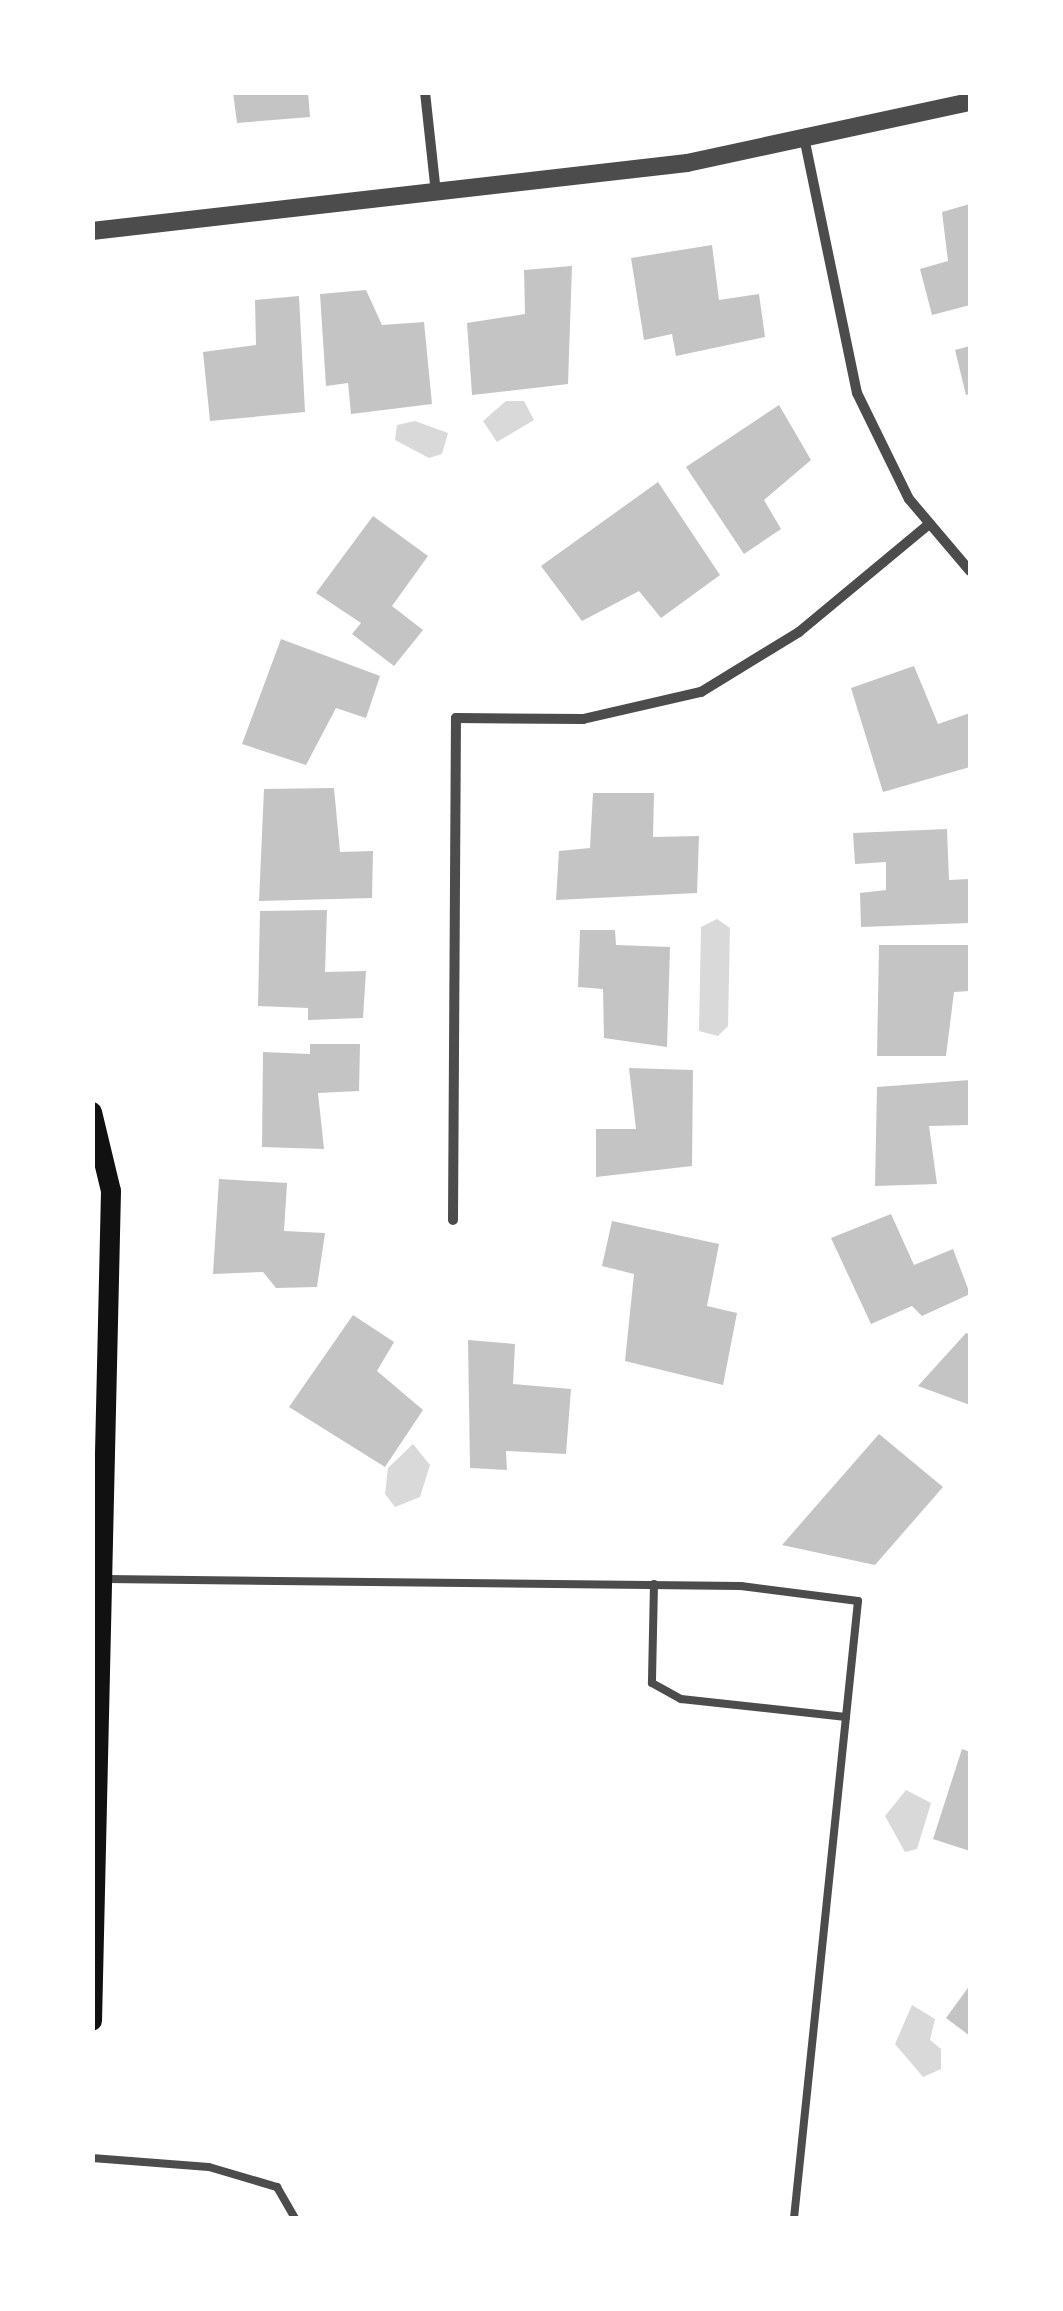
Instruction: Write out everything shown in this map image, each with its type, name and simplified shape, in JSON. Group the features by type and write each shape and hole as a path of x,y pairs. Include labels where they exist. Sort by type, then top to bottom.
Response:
{"main road":[{"path":"92,1112 110,1191 106,1579 92,2021"}],"street":[{"path":"424,92 436,196"},
{"path":"92,231 436,196 804,142 970,102"},
{"path":"804,142 857,393 889,468 929,524 970,571"},
{"path":"453,1220 456,718 583,720 701,692 800,632 929,524"}],"lane":[{"path":"106,1579 654,1584 858,1602 794,2218"},
{"path":"654,1584 652,1683 681,1699 846,1717"},
{"path":"92,2158 209,2167 277,2187 294,2218"}],"shaded area":[{"path":"506,401 524,401 534,420 497,442 483,421"},
{"path":"415,421 448,433 442,454 429,458 395,440 397,425"},
{"path":"717,919 730,928 728,1026 718,1036 699,1031 701,927"},
{"path":"413,1444 430,1465 420,1497 395,1507 385,1494 388,1468"},
{"path":"906,1790 931,1803 917,1849 905,1852 885,1816"},
{"path":"912,2005 935,2019 930,2040 941,2049 941,2069 923,2077 895,2044"}],"building":[{"path":"233,92 308,92 310,117 237,123"},
{"path":"970,204 970,305 932,315 920,269 948,261 942,212"},
{"path":"712,245 719,300 759,294 765,337 676,356 672,334 644,340 631,258"},
{"path":"572,266 568,384 472,395 467,323 525,314 524,270"},
{"path":"366,290 382,325 424,322 432,404 351,414 348,383 326,386 320,294"},
{"path":"299,296 305,412 210,421 203,352 256,345 255,300"},
{"path":"970,346 970,394 966,395 955,350"},
{"path":"779,405 811,460 764,500 781,529 744,554 686,467"},
{"path":"658,482 720,575 661,618 639,591 582,621 541,566"},
{"path":"373,516 428,556 392,606 423,630 394,666 352,634 361,623 316,593"},
{"path":"281,639 380,676 366,718 336,708 306,765 242,744"},
{"path":"914,666 938,724 970,713 970,767 883,792 851,688"},
{"path":"334,788 340,852 373,851 372,898 259,901 264,789"},
{"path":"593,793 654,793 653,837 699,836 697,893 556,900 559,851 590,848"},
{"path":"947,829 949,880 970,879 970,923 861,927 860,893 886,890 886,862 855,864 853,833"},
{"path":"327,910 325,972 366,971 363,1018 308,1020 308,1008 258,1006 260,911"},
{"path":"580,930 615,930 616,945 670,947 667,1047 604,1038 603,989 578,987"},
{"path":"879,945 970,945 970,991 954,992 946,1056 877,1056"},
{"path":"310,1044 360,1044 359,1091 318,1093 324,1149 262,1147 263,1052 310,1054"},
{"path":"629,1068 693,1070 692,1166 596,1177 596,1129 636,1129"},
{"path":"970,1080 970,1125 929,1126 937,1184 875,1186 877,1087"},
{"path":"219,1179 287,1183 284,1231 325,1233 317,1287 276,1288 263,1272 213,1274"},
{"path":"891,1214 914,1265 953,1249 970,1294 922,1316 912,1306 871,1324 831,1238"},
{"path":"612,1221 719,1244 707,1306 737,1313 723,1385 625,1361 634,1274 602,1266"},
{"path":"353,1315 394,1342 377,1371 423,1410 385,1467 289,1407"},
{"path":"966,1333 970,1334 970,1405 918,1386"},
{"path":"468,1340 515,1344 513,1384 571,1389 566,1454 506,1451 507,1470 470,1468"},
{"path":"879,1434 943,1487 875,1565 782,1545"},
{"path":"962,1749 970,1752 970,1851 933,1839"},
{"path":"970,1985 970,2036 946,2018"}]}
